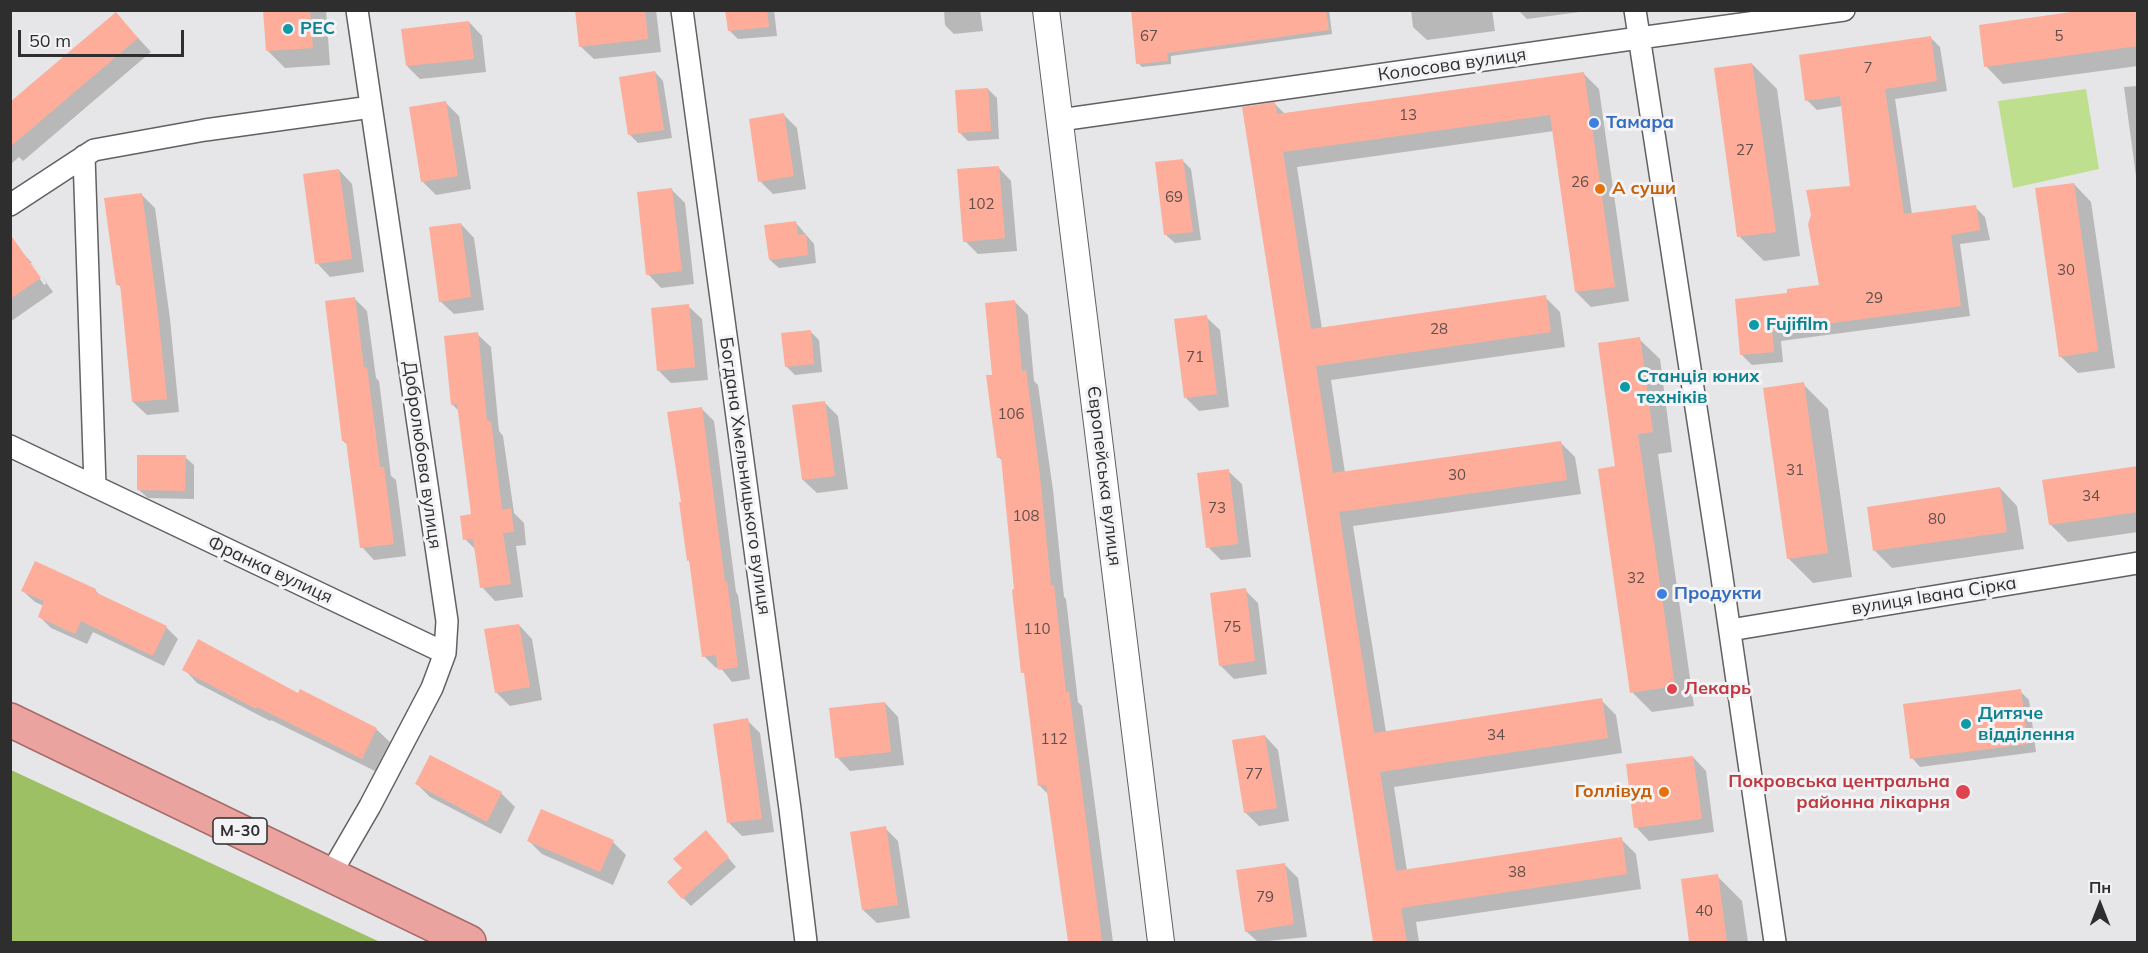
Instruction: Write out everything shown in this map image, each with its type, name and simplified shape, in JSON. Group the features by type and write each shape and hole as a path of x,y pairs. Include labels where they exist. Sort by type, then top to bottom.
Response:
{"highway":[{"name":"М-30","path":"10,720 470,942"}],"street":[{"name":"Добролюбова вулиця","path":"330,875 370,806 432,688 445,653 447,621 357,10"},
{"name":"Богдана Хмельницького вулиця","path":"682,10 789,797 806,942"},
{"name":"Європейська вулиця","path":"1046,10 1161,942"},
{"path":"1635,10 1730,630 1775,942"},
{"name":"Колосова вулиця","path":"1060,120 1844,10"},
{"path":"10,205 94,150 205,130 371,107"},
{"path":"84,156 95,486"},
{"name":"Франка вулиця","path":"10,446 445,653"},
{"name":"вулиця Івана Сірка","path":"1730,630 2138,563"}],"green space":[{"path":"2086,89 2099,169 2013,188 1998,101"},
{"path":"11,770 380,942 11,942"}],"building":[{"name":"РЕС","path":"263,10 310,10 313,48 266,51"},
{"path":"575,10 645,10 648,39 579,47"},
{"path":"725,10 767,10 769,27 728,31"},
{"path":"1131,10 1326,10 1329,30 1167,53 1168,61 1136,64"},
{"path":"2085,10 2138,10 2138,46 1984,67 1979,25"},
{"path":"116,12 138,38 10,147 10,102"},
{"path":"469,21 474,59 406,66 401,29"},
{"path":"1931,36 1937,81 1885,89 1904,214 1976,205 1980,230 1951,235 1961,306 1772,331 1774,352 1740,355 1735,299 1787,293 1787,289 1819,285 1808,224 1811,215 1806,190 1850,186 1840,96 1805,101 1799,55"},
{"path":"1752,63 1776,232 1737,237 1714,68"},
{"path":"655,71 664,130 628,135 619,77"},
{"path":"1584,72 1615,287 1575,292 1550,115 1283,152 1311,329 1546,295 1551,332 1316,366 1333,473 1561,441 1567,480 1339,512 1374,733 1602,698 1608,738 1380,772 1396,871 1622,837 1627,874 1401,908 1407,942 1373,942 1242,107 1275,102 1277,114"},
{"path":"988,88 991,131 958,133 955,90"},
{"path":"446,101 458,176 421,182 409,107"},
{"path":"784,113 794,176 758,182 749,119"},
{"path":"1183,159 1193,232 1164,235 1155,162"},
{"path":"999,166 1005,238 963,242 957,169"},
{"path":"339,169 352,259 315,264 303,174"},
{"path":"2074,183 2098,351 2059,357 2035,188"},
{"path":"672,188 682,271 646,275 637,192"},
{"path":"142,193 167,399 132,402 120,284 116,285 104,198"},
{"path":"796,221 798,235 806,234 808,255 769,260 764,225"},
{"path":"461,223 471,297 439,302 429,227"},
{"path":"10,234 41,278 10,299"},
{"path":"355,297 364,368 367,367 380,467 384,467 394,544 360,548 346,441 342,441 325,301"},
{"path":"1015,300 1022,371 1026,370 1040,476 1051,585 1054,585 1066,692 1069,691 1102,942 1068,942 1046,785 1038,786 1024,673 1021,673 1001,457 997,458 986,375 992,375 985,303"},
{"path":"689,304 695,367 657,371 651,308"},
{"path":"1207,315 1217,394 1184,398 1174,319"},
{"path":"811,330 814,364 785,367 781,333"},
{"path":"478,332 487,421 491,421 502,510 511,508 514,532 503,533 511,584 480,588 473,539 463,540 460,516 471,514 457,404 451,405 444,336"},
{"path":"1640,337 1653,432 1638,434 1675,686 1630,693 1598,469 1615,466 1598,343"},
{"path":"1804,382 1828,553 1787,559 1763,388"},
{"path":"825,401 835,476 802,480 792,405"},
{"path":"702,407 738,667 718,670 716,655 702,657 667,412"},
{"path":"137,455 186,455 185,491 137,490"},
{"path":"2138,466 2138,512 2049,525 2042,480"},
{"path":"1229,469 1238,544 1206,548 1197,473"},
{"path":"2000,487 2007,532 1873,551 1867,507"},
{"path":"35,561 96,589 95,592 167,626 153,656 81,621 75,634 38,617 44,601 21,591"},
{"path":"1246,588 1255,661 1219,666 1210,593"},
{"path":"519,624 530,687 495,693 484,629"},
{"path":"198,639 298,693 300,689 377,728 362,759 257,707 256,709 182,670"},
{"name":"Дитяче відділення","path":"2021,689 2028,744 1910,759 1903,704"},
{"path":"885,702 891,752 835,758 829,708"},
{"path":"748,718 762,819 727,823 713,724"},
{"path":"1265,735 1277,808 1244,813 1232,740"},
{"path":"430,755 502,792 487,822 415,784"},
{"name":"Голлівуд","path":"1693,756 1702,819 1634,828 1626,764"},
{"path":"541,809 614,840 600,872 527,841"},
{"path":"886,826 898,905 862,910 850,832"},
{"path":"706,830 729,857 682,899 667,882 682,868 673,859"},
{"path":"1285,863 1294,924 1245,932 1236,870"},
{"path":"1718,874 1727,942 1689,942 1681,879"}],"place":[{"name":"РЕС","path":"288,29"},
{"name":"Тамара","path":"1594,123"},
{"name":"А суши","path":"1600,189"},
{"name":"Fujifilm","path":"1754,325"},
{"name":"Станція юних техніків","path":"1625,387"},
{"name":"Продукти","path":"1662,594"},
{"name":"Лекарь","path":"1672,689"},
{"name":"Дитяче відділення","path":"1966,724"},
{"name":"Голлівуд","path":"1664,792"},
{"name":"Покровська центральна районна лікарня","path":"1963,792"}]}
